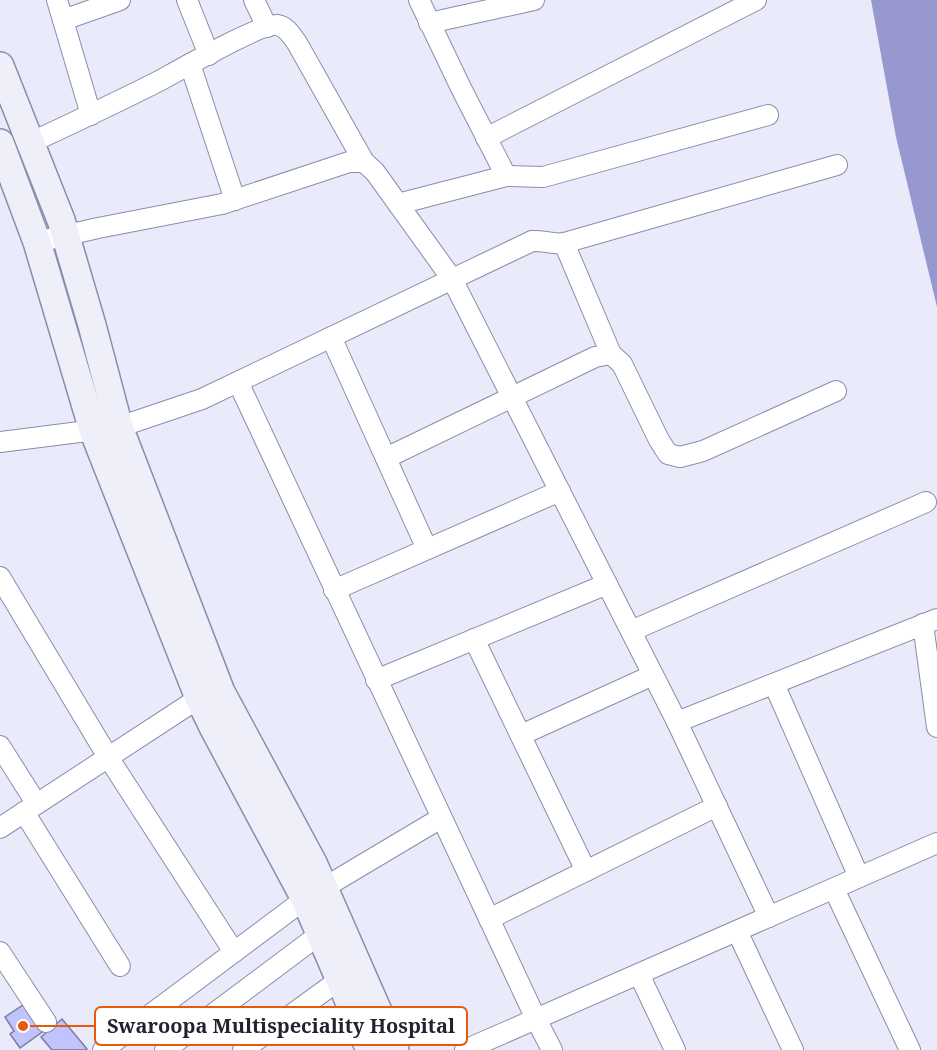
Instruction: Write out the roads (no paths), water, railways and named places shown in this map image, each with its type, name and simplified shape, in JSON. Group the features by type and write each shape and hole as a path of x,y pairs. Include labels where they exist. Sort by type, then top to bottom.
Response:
{"main road":[{"path":"0,66 32,142 66,236 92,325 106,429 221,692 223,722"},
{"path":"0,143 106,429 199,698 223,722 313,863 314,894 349,973 394,1050"},
{"path":"349,973 370,1050"}],"street":[{"path":"57,0 91,115"},
{"path":"63,20 120,0"},
{"path":"187,0 209,55"},
{"path":"254,0 267,27"},
{"path":"419,0 506,176"},
{"path":"429,23 534,0"},
{"path":"486,138 756,0"},
{"path":"32,142 267,27 276,25 283,27 291,34 364,162 375,172 452,279 677,722 769,917"},
{"path":"190,64 235,200"},
{"path":"398,204 506,176 543,177 768,115"},
{"path":"37,242 222,204 349,162 364,162"},
{"path":"0,442 106,429 202,399 532,242 564,243 837,165"},
{"path":"564,243 611,354 622,364 668,454 680,458 703,451 836,391"},
{"path":"332,337 427,549"},
{"path":"386,458 595,357 611,354"},
{"path":"238,382 376,680 552,1050"},
{"path":"334,590 560,491"},
{"path":"631,632 926,502"},
{"path":"0,578 108,757 234,952"},
{"path":"376,680 607,584"},
{"path":"677,722 930,622 937,727"},
{"path":"474,639 586,871"},
{"path":"521,735 653,675"},
{"path":"774,684 859,877"},
{"path":"0,828 199,698"},
{"path":"0,746 30,808 120,966"},
{"path":"489,920 717,806"},
{"path":"103,1050 314,894 441,818"},
{"path":"465,1050 937,843"},
{"path":"834,888 910,1050"},
{"path":"165,1050 329,927"},
{"path":"737,931 793,1050"},
{"path":"0,952 46,1022"},
{"path":"243,1050 349,973"},
{"path":"639,974 675,1050"}],"water":[{"path":"871,0 937,0 937,307 896,137"}],"place":[{"name":"Swaroopa Multispeciality Hospital","path":"23,1026"}]}
